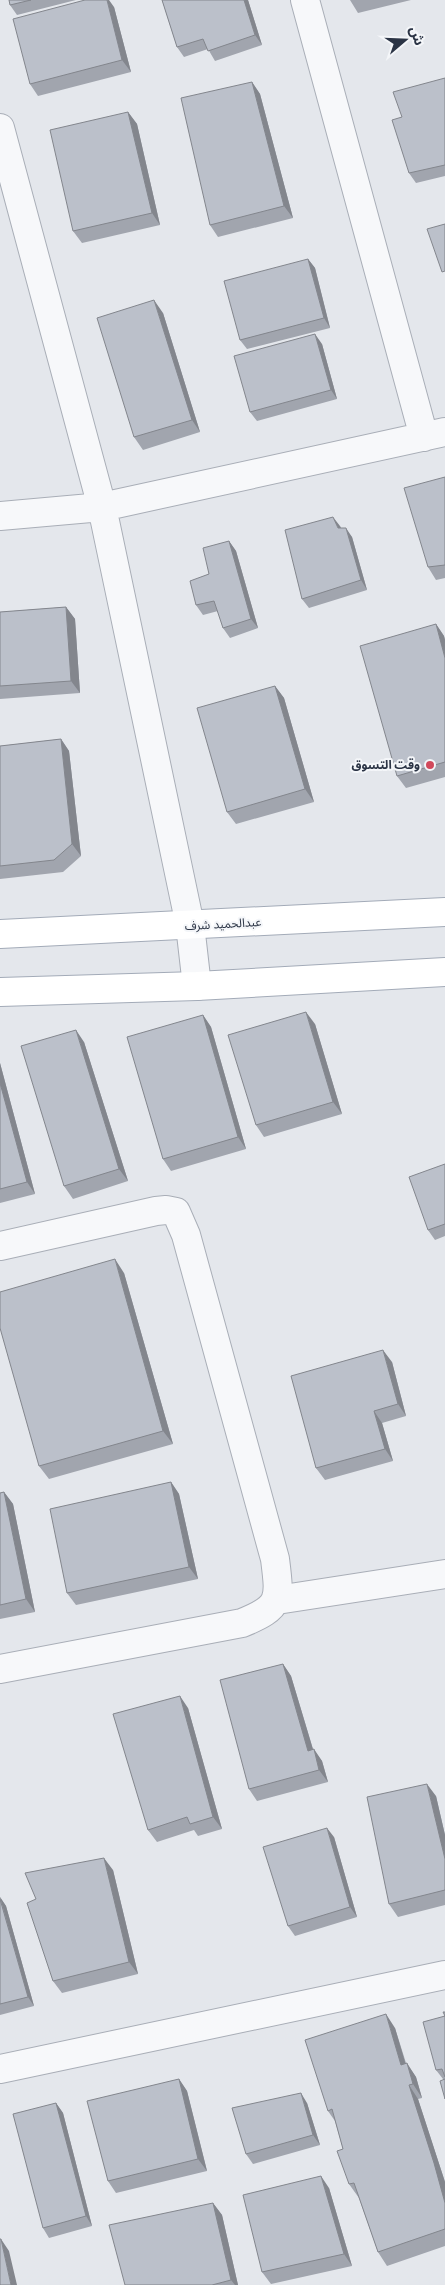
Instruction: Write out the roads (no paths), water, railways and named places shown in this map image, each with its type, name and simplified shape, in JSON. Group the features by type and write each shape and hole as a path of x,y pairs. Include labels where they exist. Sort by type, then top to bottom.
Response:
{"main road":[{"name":"عبدالحميد شرف","path":"0,934 445,912"},
{"path":"0,992 197,986 445,972"}],"street":[{"path":"0,516 102,507 435,435 305,0"},
{"path":"0,128 8,190 102,507 190,925 197,986"},
{"path":"0,1246 156,1211 176,1212 186,1235 275,1559 277,1600"},
{"path":"0,1669 242,1623 265,1614 277,1600 445,1574"},
{"path":"0,2069 445,1975"}],"place":[{"name":"وقت التسوق","path":"430,765"}]}
